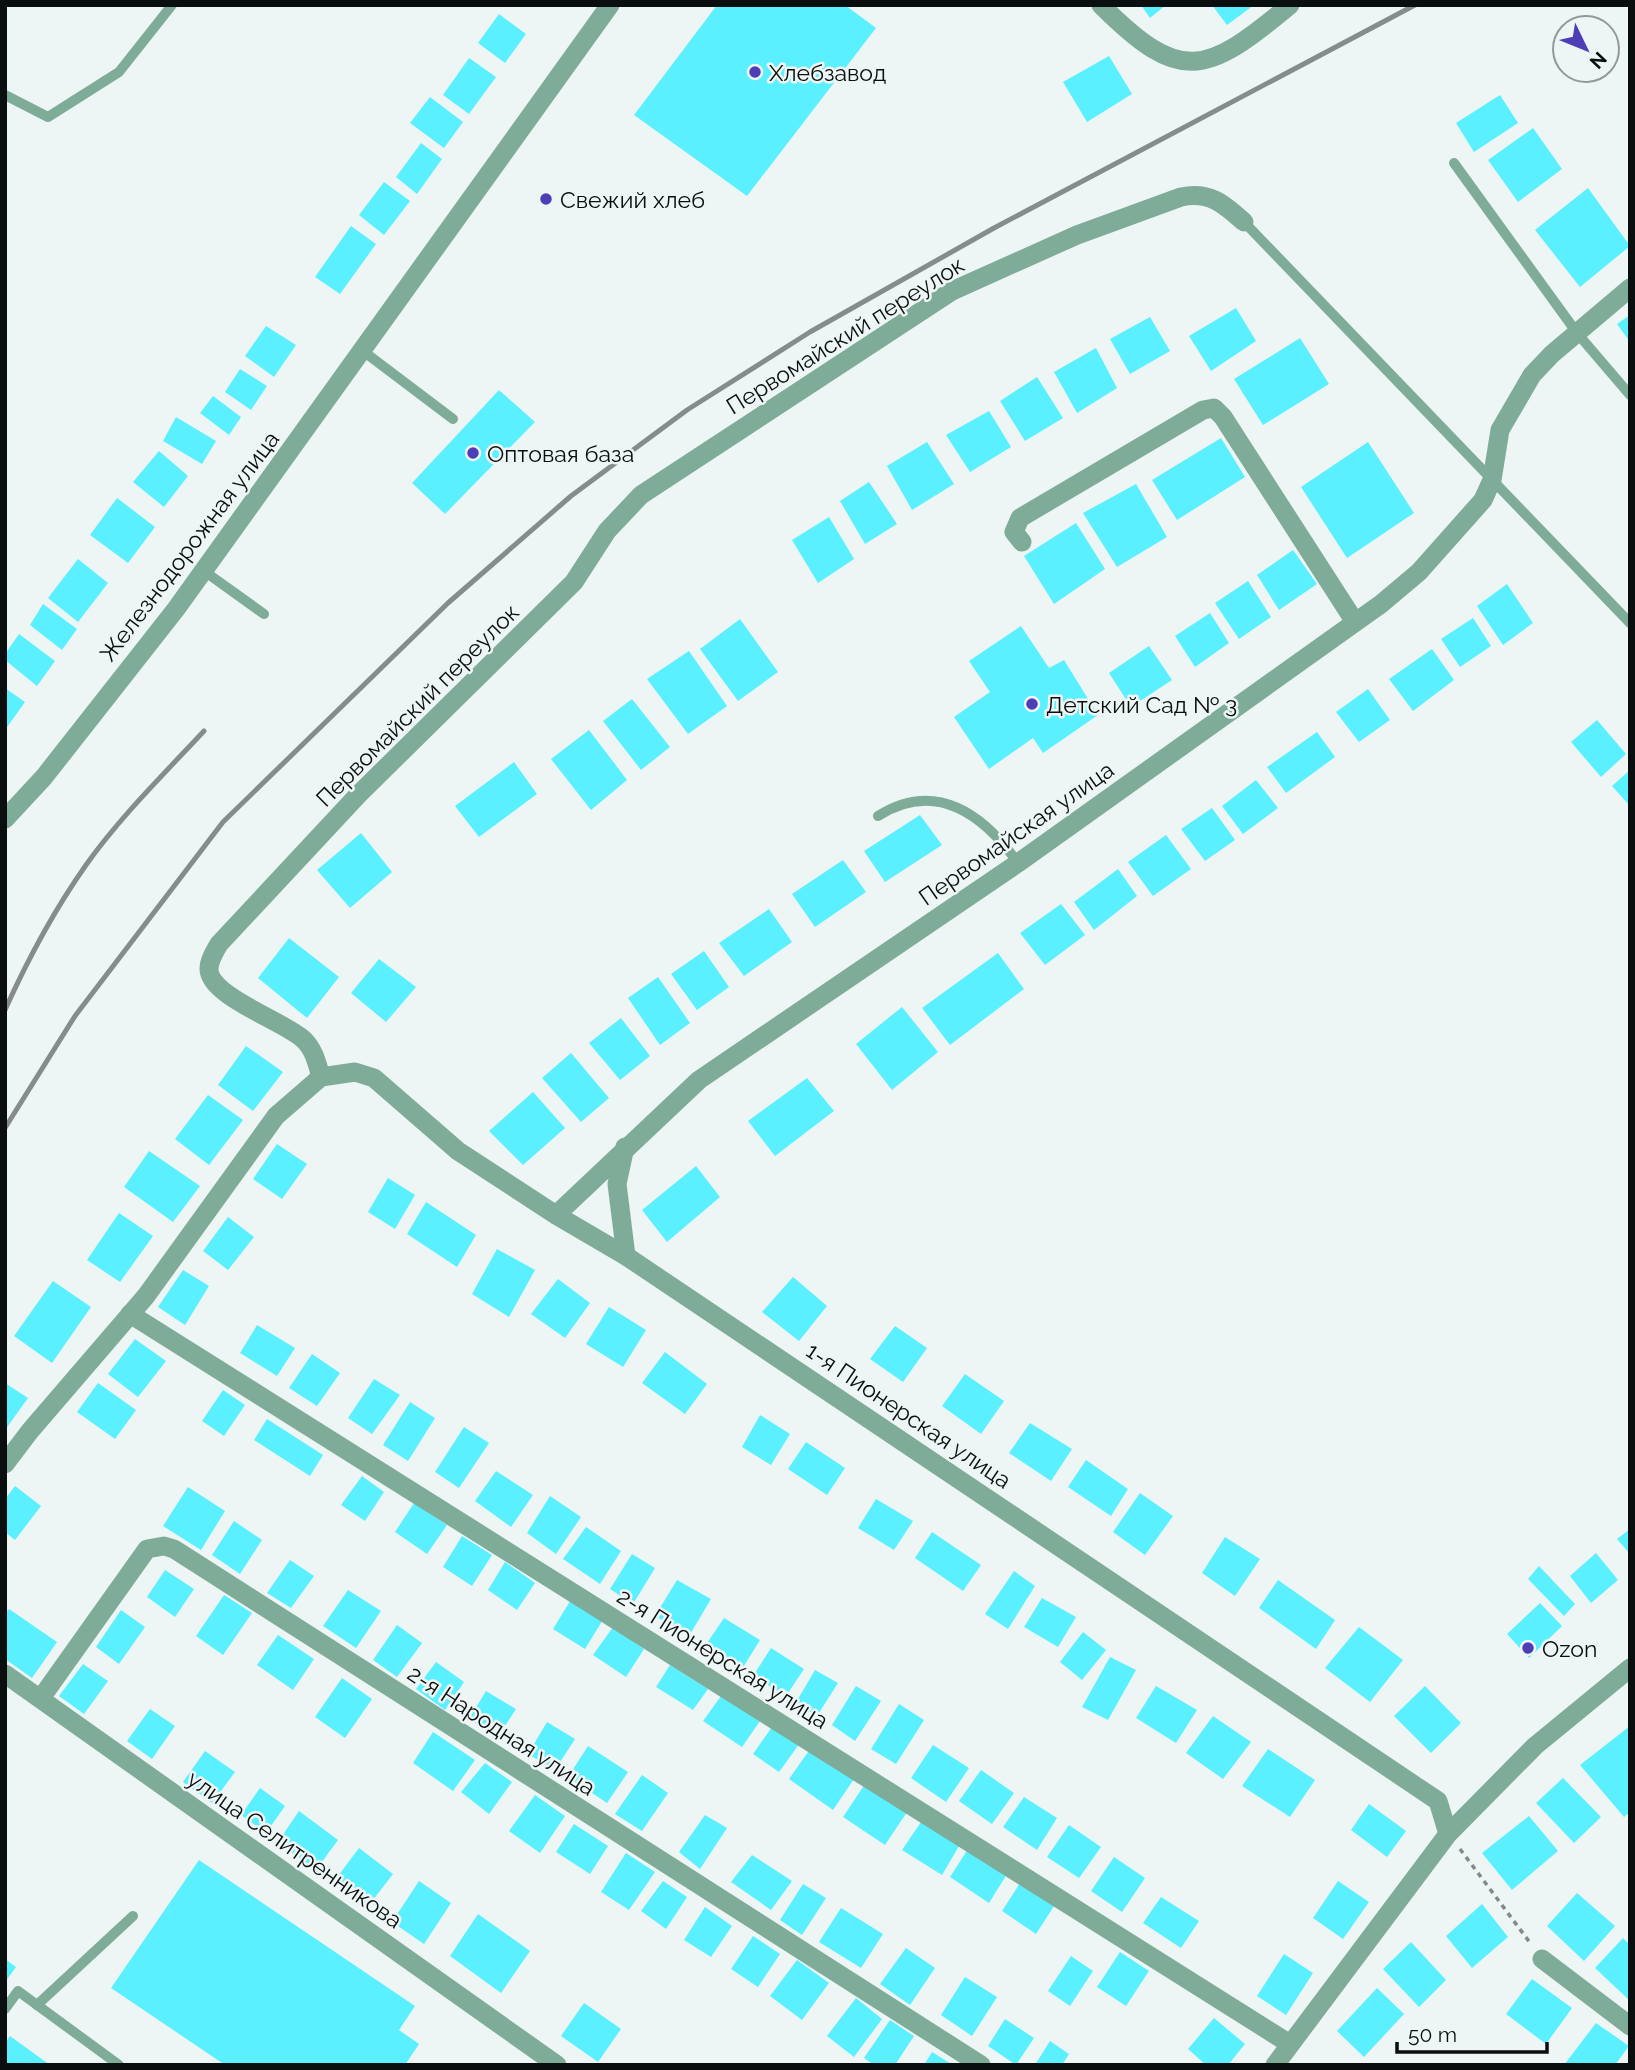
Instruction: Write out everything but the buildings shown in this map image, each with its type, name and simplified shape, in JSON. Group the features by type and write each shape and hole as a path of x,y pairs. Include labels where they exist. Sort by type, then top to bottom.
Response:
{"street":[{"name":"Железнодорожная улица","path":"5,819 52,767 204,571 611,5"},
{"path":"1101,5 1133,37 1151,50 1184,63 1205,59 1236,45 1290,5"},
{"name":"Первомайский переулок","path":"321,1077 314,1056 302,1038 237,1000 211,979 209,969 212,956 219,944 358,795 574,582 623,511 641,495 952,291 1077,235 1181,197 1196,194 1212,197 1244,222"},
{"path":"1492,480 1500,430 1532,376 1630,288"},
{"path":"1022,542 1014,532 1020,518 1203,410 1214,408 1223,417 1355,622"},
{"name":"Первомайская улица","path":"556,1215 699,1080 1018,863 1355,622 1419,572 1483,500 1492,480"},
{"name":"1-я Пионерская улица","path":"321,1077 355,1072 374,1078 458,1151 556,1215 626,1256 1438,1801 1448,1833"},
{"path":"5,1464 130,1314 276,1116 321,1077"},
{"path":"625,1147 617,1184 626,1256"},
{"name":"2-я Пионерская улица","path":"130,1314 1290,2044"},
{"name":"2-я Народная улица","path":"41,1698 147,1549 164,1546 174,1549 981,2065"},
{"path":"1275,2065 1448,1833 1535,1746 1630,1668"},
{"name":"улица Селитренникова","path":"5,1674 557,2065"},
{"path":"1542,1959 1630,2026"}],"lane":[{"path":"5,95 48,117 119,72 172,5"},
{"path":"1454,163 1577,333 1630,396"},
{"path":"1244,222 1630,623"},
{"path":"363,351 453,419"},
{"path":"204,571 264,614"},
{"path":"878,816 896,804 919,800 946,803 974,816 999,837 1018,863"},
{"path":"37,2005 133,1916"},
{"path":"5,2009 18,1991 119,2065"}],"path":[{"path":"1448,1833 1542,1959"}],"railway":[{"path":"5,1128 75,1016 223,822 448,603 571,496 687,410 810,332 994,228 1415,5"},
{"path":"5,1010 42,936 86,865 128,813 204,731"}],"place":[{"name":"Хлебзавод","path":"755,72"},
{"name":"Свежий хлеб","path":"546,199"},
{"name":"Оптовая база","path":"473,453"},
{"name":"Детский Сад № 3","path":"1032,704"},
{"name":"Ozon","path":"1528,1648"}]}
